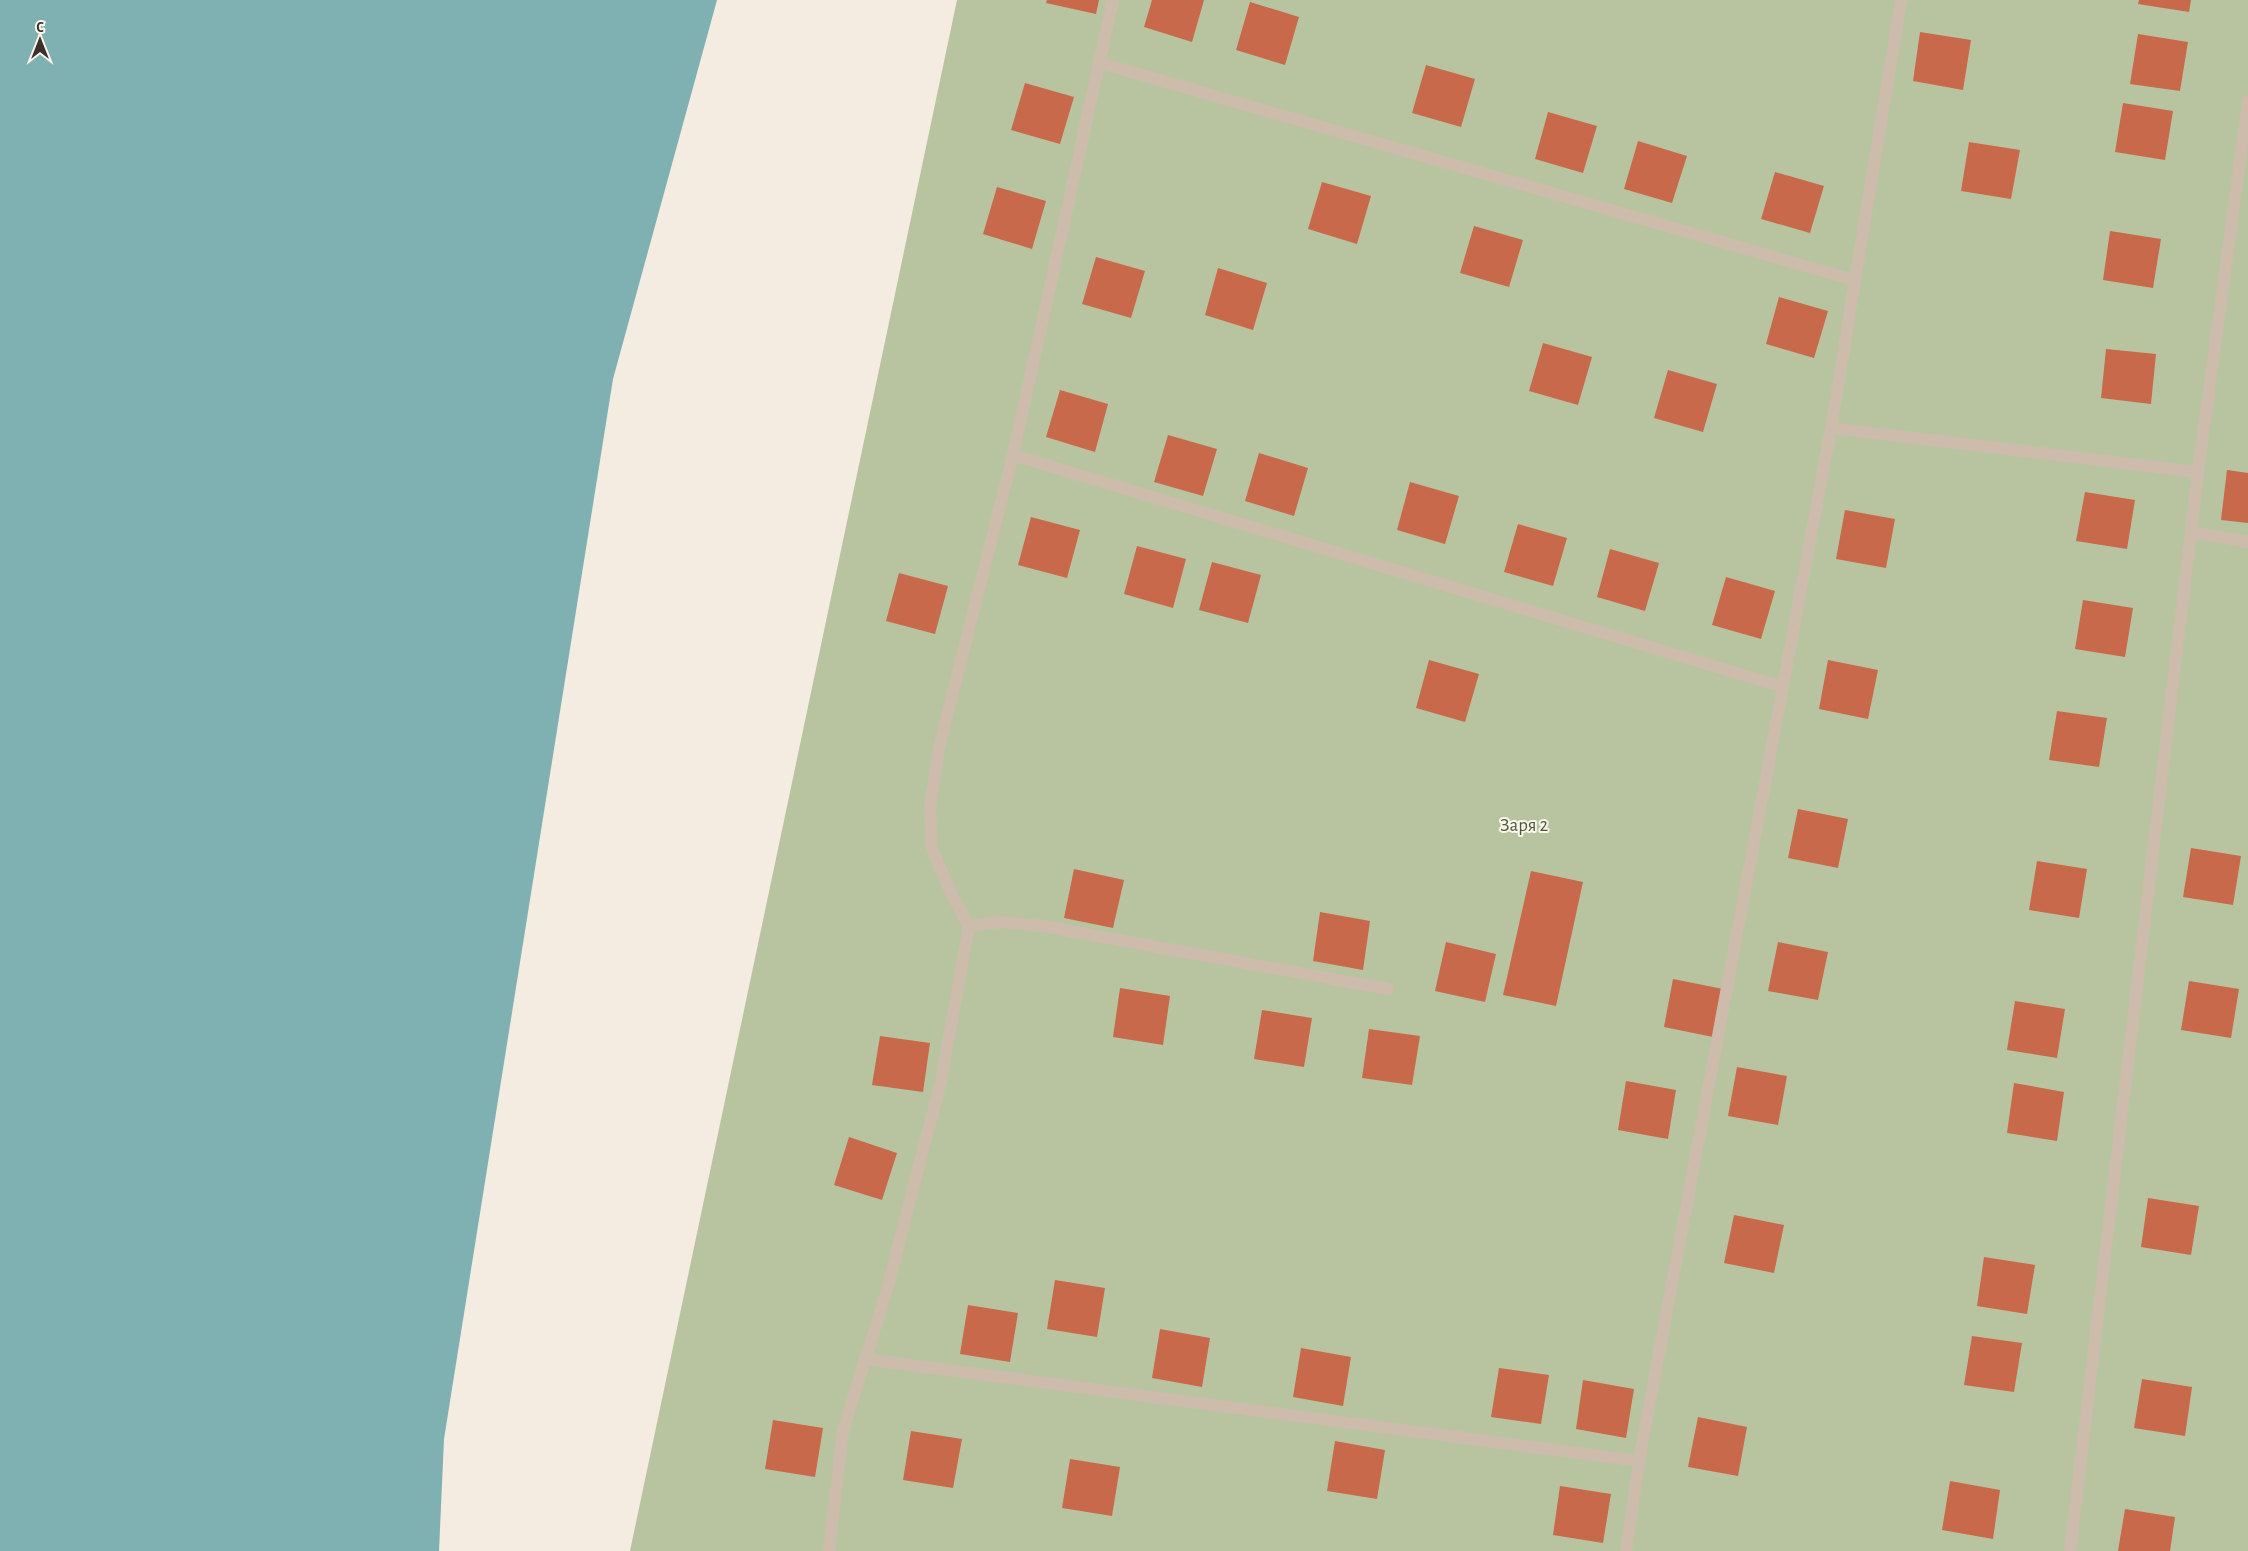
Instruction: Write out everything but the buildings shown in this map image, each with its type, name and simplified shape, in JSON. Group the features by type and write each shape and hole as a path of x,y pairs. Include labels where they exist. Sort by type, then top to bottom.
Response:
{"lane":[{"path":"829,1551 843,1431 864,1359 886,1294 941,1081 969,926 951,893 932,849 930,808 938,748 1013,455 1113,0"},
{"path":"1626,1551 1639,1461 1831,428 1901,0"},
{"path":"1100,63 1854,280"},
{"path":"2070,1551 2198,472 2248,101"},
{"path":"1831,428 2198,472"},
{"path":"1013,455 1783,688"},
{"path":"2192,532 2248,542"},
{"path":"969,926 999,922 1042,926 1388,989"},
{"path":"864,1359 1639,1461"}],"green space":[{"name":"Заря 2","path":"957,0 2248,0 2248,1551 630,1551"}],"water":[{"path":"0,0 717,0 613,379 444,1439 439,1551 0,1551"}]}
